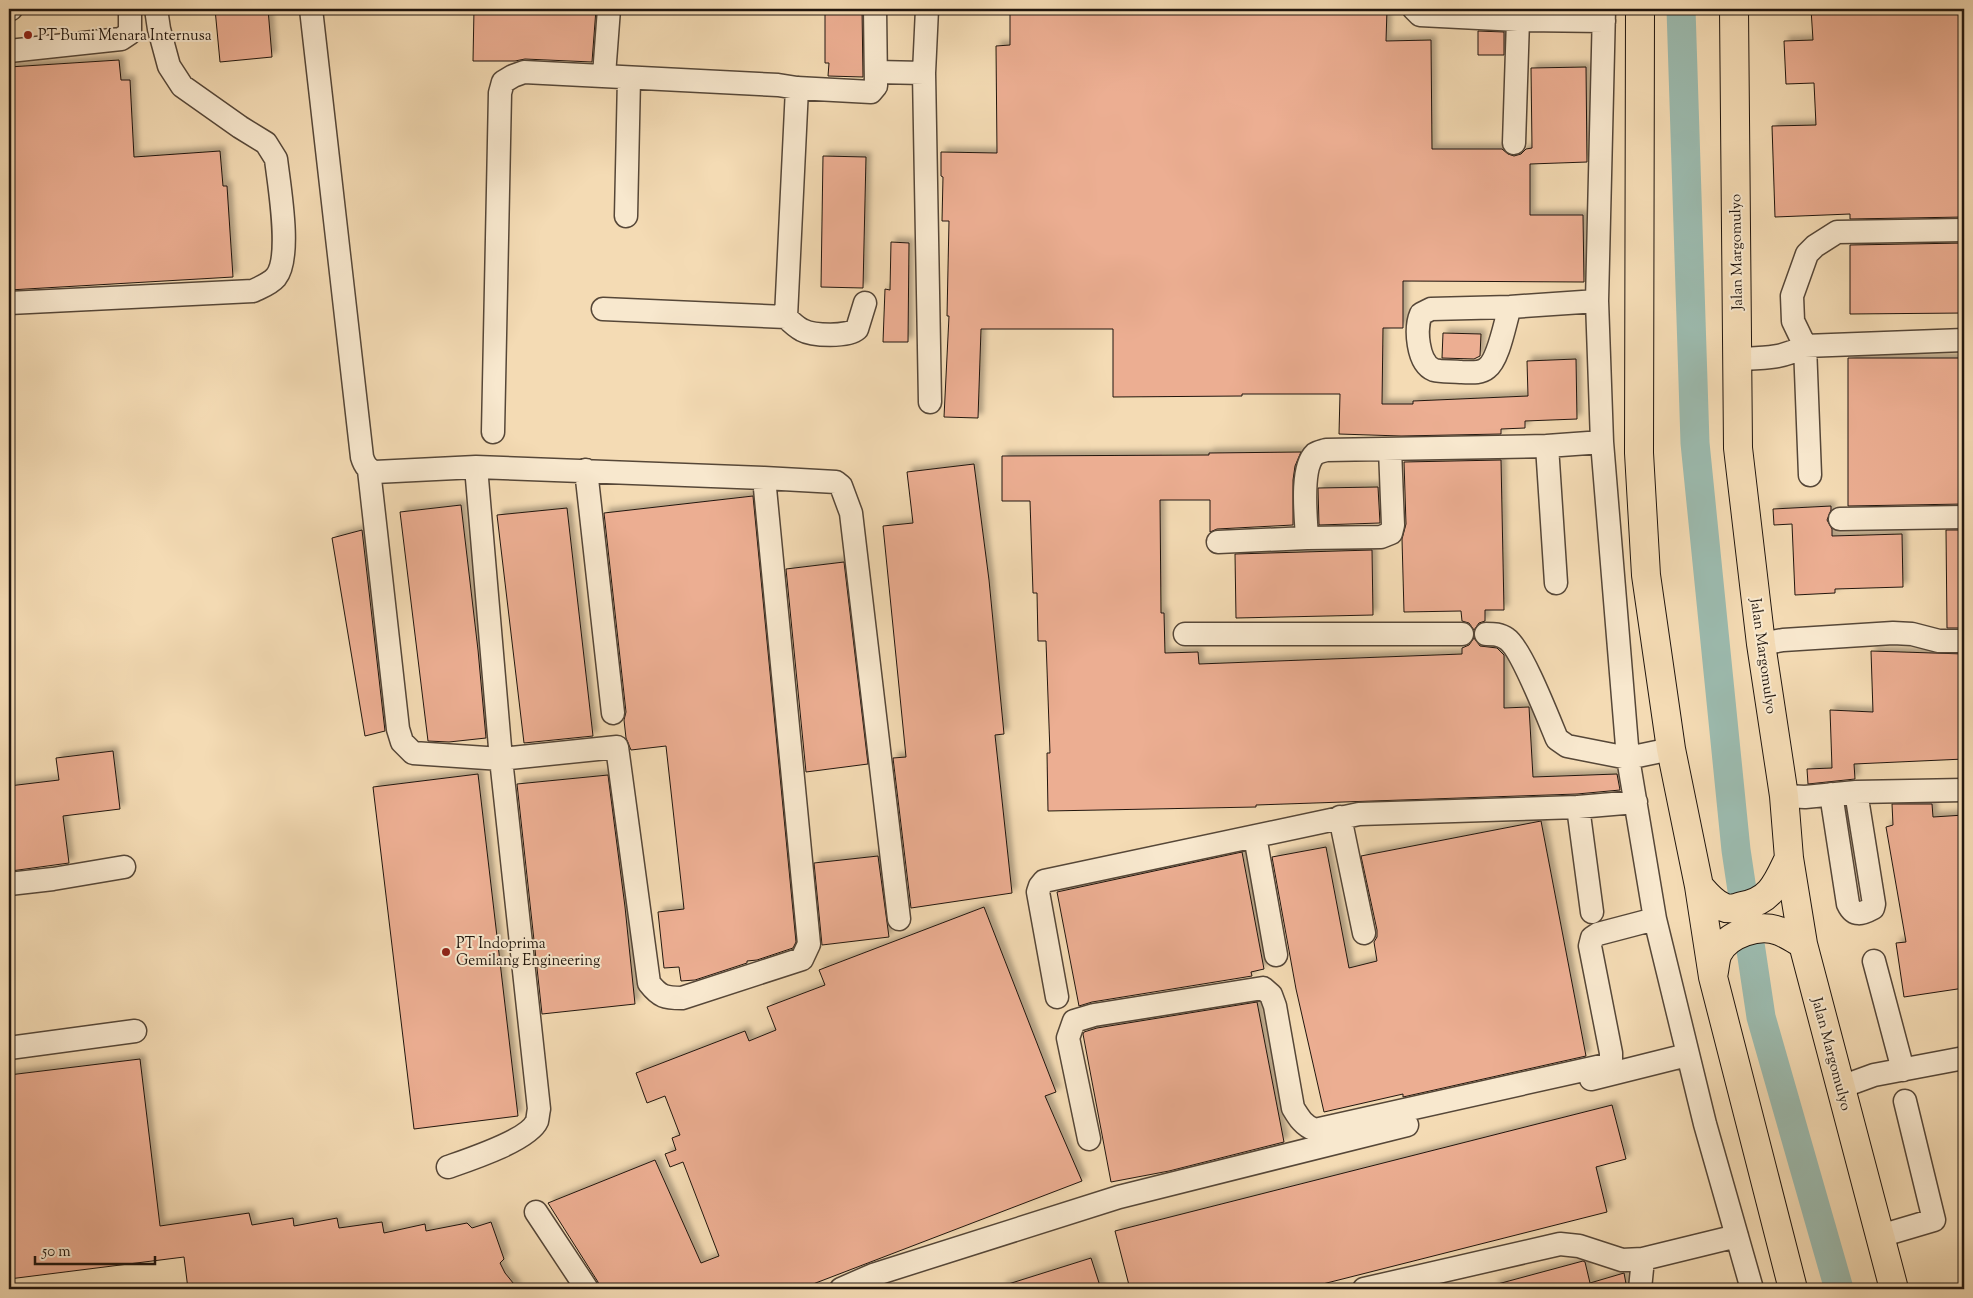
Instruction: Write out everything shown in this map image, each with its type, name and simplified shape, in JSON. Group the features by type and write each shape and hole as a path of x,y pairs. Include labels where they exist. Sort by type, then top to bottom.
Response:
{"main road":[{"path":"1640,9 1639,453 1646,575 1671,748 1705,894 1713,977 1792,1289"},
{"name":"Jalan Margomulyo","path":"1734,9 1738,448 1761,644 1784,796 1792,937 1841,1087 1894,1289"},
{"path":"1705,894 1724,908 1733,908 1758,902 1765,898 1778,882 1789,858"},
{"path":"1713,977 1717,955 1735,937 1752,930 1767,928 1792,937"}],"lane":[{"path":"9,51 121,39 130,32 130,9"},
{"path":"9,303 253,291 266,285 277,276 283,255 283,212 276,160 272,151 266,142 240,128 182,86 168,66 156,9"},
{"path":"311,9 362,456 369,470 398,729 402,742 413,753 501,759 617,747 649,983 658,994 667,998 682,998 802,959 809,944 764,478"},
{"path":"604,75 610,9"},
{"path":"493,432 500,93 503,82 524,72 778,85 797,88 871,92 876,86 875,9"},
{"path":"927,9 924,73 930,402"},
{"path":"1414,9 1420,15 1604,15 1597,301 1602,442 1628,758 1655,919 1687,1055 1752,1289"},
{"path":"1514,142 1516,14"},
{"path":"876,72 924,73"},
{"path":"626,216 628,78"},
{"path":"786,317 797,88"},
{"path":"1810,475 1805,346 1793,321 1792,296 1807,254 1815,246 1837,232 1964,230"},
{"path":"1510,307 1597,301"},
{"path":"602,309 786,317 804,332 828,334 848,333 857,329 865,303"},
{"path":"1738,359 1771,358 1790,354 1805,346 1964,340"},
{"path":"1307,538 1306,478 1309,463 1316,453 1326,450 1547,446 1602,442"},
{"path":"1547,446 1556,583"},
{"path":"1218,542 1381,537 1390,533 1394,524 1390,449"},
{"path":"369,470 375,472 476,466 764,478 836,482 842,486 851,513 899,919"},
{"path":"448,1167 483,1155 528,1132 537,1122 539,1109 501,759 476,466"},
{"path":"586,470 613,713"},
{"path":"1840,519 1964,517"},
{"path":"1761,644 1782,640 1892,632 1912,634 1939,641 1964,641"},
{"path":"1185,634 1462,634"},
{"path":"1486,634 1498,634 1509,640 1518,653 1557,739 1567,746 1628,758 1671,748"},
{"path":"1784,796 1856,792 1964,790"},
{"path":"1831,794 1848,904 1856,914 1865,913 1873,908 1874,904 1856,792"},
{"path":"1057,997 1038,892 1044,881 1359,814 1578,807 1636,802"},
{"path":"1578,807 1592,912"},
{"path":"1340,817 1364,933"},
{"path":"1255,836 1276,955"},
{"path":"9,884 124,867"},
{"path":"1089,1139 1068,1038 1074,1021 1085,1017 1263,988 1271,994 1275,1006 1293,1108 1301,1121 1315,1130 1606,1065 1611,1059 1611,1053 1590,946 1592,938 1598,934 1655,919"},
{"path":"1874,961 1903,1070"},
{"path":"9,1048 135,1031"},
{"path":"841,1289 873,1275 1119,1197 1687,1055"},
{"path":"1841,1087 1874,1076 1964,1058"},
{"path":"1880,1236 1934,1220 1905,1101"},
{"path":"536,1212 587,1289"},
{"path":"1364,1289 1560,1244 1580,1246 1622,1260 1643,1259 1736,1236"},
{"path":"1640,1289 1643,1259"}],"building":[{"path":"215,9 268,9 272,57 220,62"},
{"path":"474,9 596,9 592,62 525,59 515,61 473,61"},
{"path":"825,9 862,9 863,77 828,76 829,63 825,63"},
{"path":"1010,9 1387,9 1386,41 1431,40 1432,149 1502,149 1514,156 1521,154 1526,149 1532,148 1531,68 1586,67 1587,162 1530,164 1530,215 1583,215 1584,282 1403,281 1403,328 1383,328 1382,404 1413,404 1413,401 1528,396 1527,361 1576,359 1577,419 1525,421 1525,428 1501,429 1501,434 1401,436 1339,434 1340,394 1113,397 1113,329 981,329 978,418 944,417 949,316 947,316 949,221 942,221 943,177 941,176 941,152 997,153 996,46 1010,45"},
{"path":"1811,9 1964,9 1964,217 1850,219 1850,214 1775,217 1772,126 1816,125 1814,83 1786,84 1784,41 1813,40"},
{"path":"1478,31 1504,32 1504,55 1478,55"},
{"path":"119,60 121,80 130,80 134,157 220,151 223,186 227,186 233,277 9,290 9,67"},
{"path":"823,156 866,157 863,288 821,287"},
{"path":"891,242 909,243 908,342 883,342 885,289 890,290"},
{"path":"1964,243 1964,313 1850,314 1850,245"},
{"path":"1443,333 1481,334 1480,356 1474,359 1442,358"},
{"path":"1848,358 1964,358 1964,504 1848,506"},
{"path":"1301,452 1295,466 1293,480 1293,525 1217,529 1210,532 1210,500 1160,500 1161,613 1164,613 1165,653 1198,652 1199,664 1462,654 1462,648 1469,645 1474,638 1480,646 1497,648 1504,655 1504,708 1529,707 1533,777 1617,774 1620,790 1577,794 1256,805 1256,807 1048,811 1047,753 1050,753 1046,641 1038,641 1037,593 1033,593 1030,501 1002,501 1002,456 1209,455 1209,453"},
{"path":"1501,460 1504,610 1485,610 1485,621 1479,623 1474,630 1469,623 1462,621 1461,611 1404,612 1402,539 1406,524 1404,462"},
{"path":"974,464 989,580 1004,734 995,735 1012,893 911,908 893,758 906,757 883,526 913,523 907,472"},
{"path":"1378,487 1380,523 1319,525 1318,488"},
{"path":"753,496 796,942 793,948 757,960 747,961 747,963 695,980 681,981 679,967 664,968 658,912 684,909 666,746 631,750 626,738 624,720 626,712 604,513"},
{"path":"461,505 486,738 449,742 428,741 400,512"},
{"path":"1831,506 1827,520 1832,529 1832,536 1902,534 1903,587 1835,589 1835,593 1795,595 1792,524 1774,525 1773,509"},
{"path":"567,508 593,736 524,743 497,515"},
{"path":"362,530 385,731 365,736 332,538"},
{"path":"1946,530 1964,530 1964,628 1947,628"},
{"path":"1372,550 1373,615 1236,618 1235,554"},
{"path":"844,562 868,764 806,772 786,569"},
{"path":"1871,651 1964,654 1964,759 1854,764 1855,779 1808,784 1807,769 1832,768 1830,710 1873,712"},
{"path":"113,751 120,809 63,816 69,863 11,871 9,786 59,780 56,758"},
{"name":"PT Indoprima Gemilang Engineering","path":"478,774 518,1116 414,1129 373,787"},
{"path":"608,775 635,1004 542,1014 517,784"},
{"path":"1892,804 1932,804 1933,817 1964,815 1964,988 1904,997 1896,943 1906,942 1886,827 1893,825"},
{"path":"1541,821 1586,1056 1403,1097 1403,1094 1324,1112 1296,989 1272,857 1326,847 1349,968 1377,961 1374,942 1377,937 1377,930 1361,856"},
{"path":"1242,852 1264,969 1251,972 1252,976 1092,1002 1079,1006 1057,892"},
{"path":"878,856 889,937 822,945 814,863"},
{"path":"984,907 1056,1092 1045,1096 1082,1181 800,1289 600,1289 598,1282 548,1203 655,1160 701,1263 719,1256 683,1162 670,1167 665,1154 676,1150 672,1138 680,1135 665,1096 647,1103 636,1073 745,1031 749,1041 776,1030 767,1007 825,985 819,970"},
{"path":"1257,1002 1284,1142 1169,1171 1111,1182 1084,1032 1097,1028"},
{"path":"140,1059 160,1226 249,1213 252,1225 293,1218 294,1226 337,1218 339,1228 382,1222 384,1233 425,1224 426,1231 467,1223 472,1228 491,1222 504,1259 500,1263 505,1273 518,1289 188,1289 184,1257 9,1279 9,1075"},
{"path":"1612,1105 1626,1159 1596,1167 1607,1212 1303,1289 1130,1289 1115,1231"},
{"path":"1091,1258 1101,1289 1002,1289 1002,1286"},
{"path":"1585,1262 1590,1283 1624,1273 1627,1289 1495,1289 1494,1285"}],"waterway":[{"path":"1681,9 1695,443 1736,850 1761,1017 1839,1289"}],"place":[{"name":"PT Bumi Menara Internusa","path":"28,35"},
{"name":"PT Indoprima Gemilang Engineering","path":"446,952"}]}
